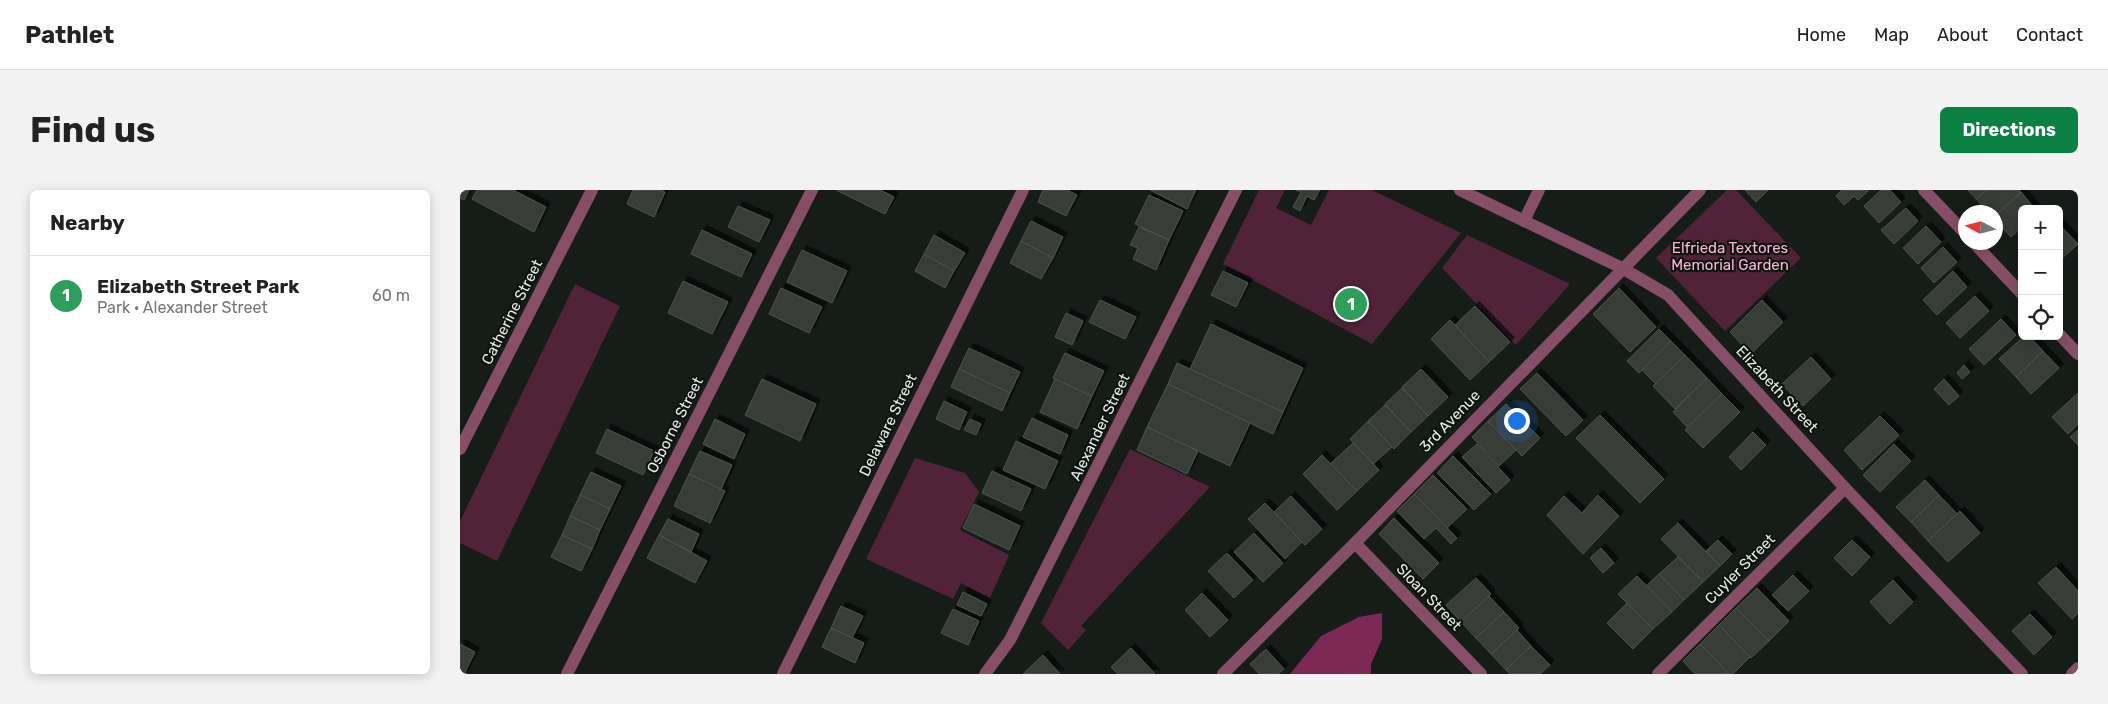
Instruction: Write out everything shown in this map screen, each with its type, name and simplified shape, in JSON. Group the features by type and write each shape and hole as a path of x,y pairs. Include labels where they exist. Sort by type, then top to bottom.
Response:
{"street":[{"name":"Catherine Street","path":"460,449 592,190"},
{"name":"Osborne Street","path":"567,674 812,190"},
{"name":"Delaware Street","path":"783,674 1023,190"},
{"name":"Alexander Street","path":"985,674 1010,640 1236,190"},
{"name":"Elizabeth Street","path":"1460,190 1622,268 1668,295 1845,488 2022,674"},
{"path":"1524,221 1539,190"},
{"name":"3rd Avenue","path":"1223,674 1355,543 1700,190"},
{"path":"1924,190 1958,226"},
{"path":"1981,250 2018,290"},
{"path":"2063,338 2078,354"},
{"name":"Cuyler Street","path":"1658,674 1845,488"},
{"name":"Sloan Street","path":"1355,543 1481,674"},
{"path":"2072,674 2078,668"}],"green space":[{"path":"1259,190 1285,190 1276,208 1311,225 1329,190 1372,190 1461,233 1372,344 1223,264"},
{"name":"Elfrieda Textores Memorial Garden","path":"1727,190 1736,190 1801,258 1725,331 1656,258"},
{"path":"1467,235 1570,284 1516,345 1442,268"},
{"path":"575,284 620,306 497,561 460,543 460,521"},
{"path":"1130,449 1210,487 1081,626 1086,630 1068,650 1041,623"},
{"path":"915,458 965,473 979,492 960,530 1009,555 990,598 961,583 953,599 866,559"}],"shaded area":[{"path":"1382,613 1382,639 1371,664 1371,674 1290,674 1321,636 1359,617"}],"building":[{"path":"460,190 469,190 464,200 460,198"},
{"path":"477,190 513,190 546,207 534,232 472,199"},
{"path":"633,190 660,190 665,192 654,217 627,204"},
{"path":"836,190 880,190 894,197 885,214"},
{"path":"1043,190 1067,190 1077,195 1066,216 1038,202"},
{"path":"1150,190 1196,190 1187,209"},
{"path":"1296,190 1320,190 1314,200 1307,196 1300,211 1293,207 1301,192"},
{"path":"1745,190 1768,190 1756,202"},
{"path":"1842,190 1869,190 1858,200 1854,196 1844,205 1836,196"},
{"path":"1881,190 1890,190 1901,202 1879,223 1864,206"},
{"path":"1968,190 1986,190 1976,199"},
{"path":"1986,190 2019,190 2021,192 2003,209 2003,205 1982,205 1976,199"},
{"path":"2021,192 2032,205 2018,205 2018,231 2011,237 2003,228 2003,209"},
{"path":"1149,195 1183,211 1169,240 1135,224"},
{"path":"738,206 770,220 759,242 728,227"},
{"path":"1906,208 1918,221 1894,244 1881,230"},
{"path":"1031,221 1063,237 1053,258 1021,241"},
{"path":"1926,226 1941,242 1918,264 1903,248"},
{"path":"1139,227 1169,240 1156,270 1133,259 1138,248 1130,245"},
{"path":"2063,228 2078,244 2063,257"},
{"path":"702,230 752,254 741,277 691,254"},
{"path":"934,235 965,253 954,271 924,254"},
{"path":"1021,241 1053,258 1041,279 1010,263"},
{"path":"1943,247 1957,262 1934,283 1921,268"},
{"path":"802,250 847,271 832,303 787,282"},
{"path":"924,254 954,271 945,288 915,271"},
{"path":"1223,271 1248,283 1236,307 1211,295"},
{"path":"1953,271 1967,287 1937,315 1923,300"},
{"path":"683,281 728,302 712,334 668,313"},
{"path":"781,288 822,307 809,333 769,314"},
{"path":"1619,288 1656,327 1630,352 1593,314"},
{"path":"1975,296 1989,311 1960,338 1946,323"},
{"path":"1100,300 1136,317 1125,339 1089,322"},
{"path":"1762,300 1783,322 1751,354 1730,332"},
{"path":"1475,306 1510,342 1489,362 1455,325"},
{"path":"1066,313 1083,321 1072,345 1055,337"},
{"path":"2001,319 2016,335 1984,365 1969,349"},
{"path":"1450,320 1489,362 1470,380 1431,339"},
{"path":"1211,324 1303,368 1283,412 1190,369"},
{"path":"1659,329 1671,341 1639,373 1627,361"},
{"path":"2020,340 2033,340 2043,351 2016,377 1999,359"},
{"path":"1671,341 1685,355 1656,384 1642,370"},
{"path":"969,348 1020,372 1010,393 959,369"},
{"path":"2043,351 2059,368 2031,394 2016,377"},
{"path":"1065,353 1104,371 1092,396 1053,378"},
{"path":"1685,355 1707,378 1675,409 1653,386"},
{"path":"1811,357 1831,379 1803,406 1782,384"},
{"path":"1177,363 1283,412 1273,434 1168,384"},
{"path":"1964,365 1970,372 1962,379 1957,373"},
{"path":"959,369 1010,393 1002,411 951,387"},
{"path":"1421,369 1448,397 1428,416 1402,387"},
{"path":"1537,373 1583,420 1566,436 1520,389"},
{"path":"1707,378 1722,394 1688,428 1673,412"},
{"path":"762,379 816,404 800,441 745,415"},
{"path":"1055,379 1092,396 1077,429 1040,412"},
{"path":"1944,379 1959,396 1949,405 1934,389"},
{"path":"1168,384 1250,423 1230,466 1147,427"},
{"path":"1402,388 1428,416 1411,432 1385,404"},
{"path":"2078,393 2078,424 2068,434 2052,417"},
{"path":"1722,394 1740,412 1703,448 1685,430"},
{"path":"944,401 967,412 959,430 936,419"},
{"path":"1506,404 1540,438 1522,456 1488,421"},
{"path":"1385,405 1411,432 1394,449 1368,421"},
{"path":"1600,415 1664,479 1640,503 1576,438"},
{"path":"1880,416 1899,435 1862,470 1844,450"},
{"path":"1032,418 1068,435 1060,454 1023,437"},
{"path":"715,419 745,434 734,459 703,444"},
{"path":"970,419 981,424 976,435 964,430"},
{"path":"1368,421 1392,447 1373,464 1350,439"},
{"path":"1488,421 1516,450 1499,466 1472,437"},
{"path":"1147,427 1198,451 1187,474 1137,450"},
{"path":"607,429 654,451 643,475 596,453"},
{"path":"2078,430 2078,445 2070,437"},
{"path":"1753,432 1766,445 1741,470 1729,457"},
{"path":"1016,441 1058,461 1045,489 1003,470"},
{"path":"1353,443 1379,470 1357,491 1330,464"},
{"path":"1477,444 1510,480 1496,493 1462,457"},
{"path":"1894,444 1911,461 1880,492 1863,475"},
{"path":"700,451 732,465 721,489 689,474"},
{"path":"1322,455 1357,491 1337,510 1303,474"},
{"path":"1453,456 1491,494 1474,510 1437,473"},
{"path":"992,471 1031,489 1021,511 982,493"},
{"path":"591,472 621,486 610,509 580,495"},
{"path":"689,474 725,491 710,523 674,506"},
{"path":"1433,475 1467,509 1447,528 1414,494"},
{"path":"1925,480 1939,495 1911,522 1896,507"},
{"path":"1414,494 1457,538 1451,544 1436,528 1424,539 1397,511"},
{"path":"580,495 610,509 600,530 570,516"},
{"path":"1598,495 1619,516 1583,554 1547,515 1564,496 1582,513"},
{"path":"1939,495 1957,514 1928,541 1911,522"},
{"path":"1291,496 1322,529 1305,545 1274,512"},
{"path":"1265,503 1302,542 1285,559 1248,519"},
{"path":"974,504 1020,526 1009,550 963,528"},
{"path":"1960,511 1980,533 1948,562 1928,541"},
{"path":"570,516 600,530 592,549 562,535"},
{"path":"1394,518 1439,563 1423,579 1379,534"},
{"path":"668,519 699,534 691,552 659,535"},
{"path":"1678,523 1720,566 1703,582 1661,539"},
{"path":"1254,533 1283,563 1263,582 1234,552"},
{"path":"562,535 592,549 581,571 551,557"},
{"path":"659,535 707,561 695,583 647,558"},
{"path":"1718,540 1732,554 1720,566 1706,551"},
{"path":"1852,540 1870,557 1852,576 1834,558"},
{"path":"1601,548 1614,563 1603,573 1590,558"},
{"path":"1227,553 1253,580 1234,598 1208,571"},
{"path":"1678,557 1703,582 1684,600 1659,574"},
{"path":"2056,567 2078,591 2078,613 2072,619 2038,583"},
{"path":"1659,574 1684,600 1672,612 1646,586"},
{"path":"1793,575 1809,591 1788,611 1772,595"},
{"path":"1637,576 1672,612 1653,629 1618,594"},
{"path":"1476,578 1491,594 1461,622 1446,605"},
{"path":"1893,580 1913,602 1890,624 1870,602"},
{"path":"1757,588 1789,621 1769,641 1736,608"},
{"path":"963,592 987,604 981,616 957,605"},
{"path":"1202,593 1228,620 1210,637 1185,610"},
{"path":"1489,596 1504,612 1476,638 1461,622"},
{"path":"1627,603 1653,629 1633,649 1607,623"},
{"path":"841,606 863,616 852,638 831,628"},
{"path":"1736,608 1769,641 1751,658 1719,625"},
{"path":"953,609 979,621 968,645 941,633"},
{"path":"1504,612 1519,628 1491,654 1476,638"},
{"path":"2030,614 2052,637 2034,655 2012,631"},
{"path":"1719,625 1750,657 1733,674 1729,674 1700,644"},
{"path":"831,628 864,643 855,663 822,647"},
{"path":"1517,630 1531,646 1506,670 1491,654"},
{"path":"460,644 475,652 464,674 460,674"},
{"path":"1700,644 1729,674 1695,674 1683,661"},
{"path":"1531,646 1550,665 1540,674 1510,674 1506,670"},
{"path":"1131,648 1155,674 1118,674 1111,667"},
{"path":"1266,649 1284,669 1278,674 1259,674 1250,664"},
{"path":"1043,655 1060,674 1023,674"}],"place":[{"name":"Elizabeth Street Park","path":"1351,304"}]}
